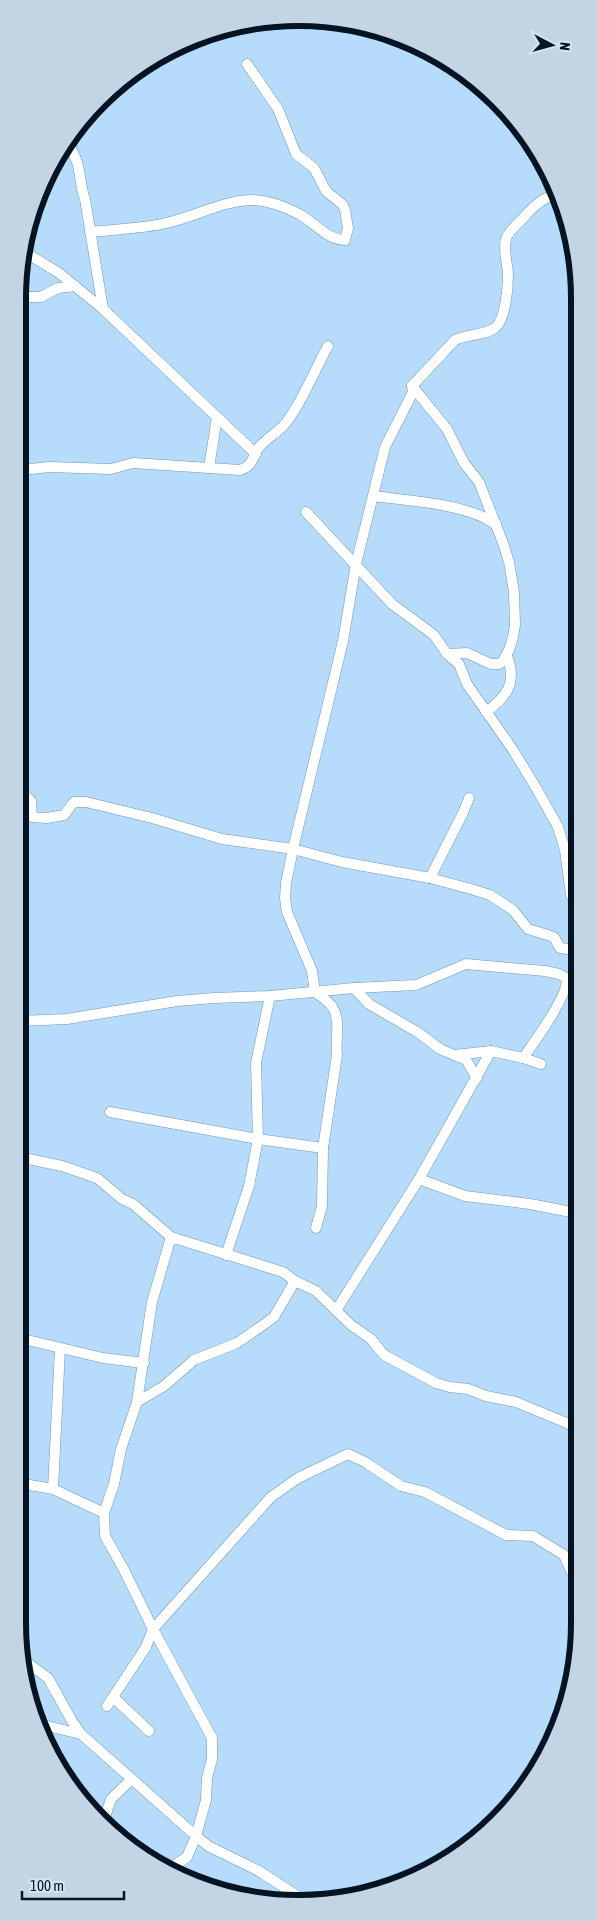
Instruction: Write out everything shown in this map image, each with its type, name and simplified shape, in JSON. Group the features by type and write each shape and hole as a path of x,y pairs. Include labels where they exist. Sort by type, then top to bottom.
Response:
{"street":[{"path":"90,232 167,223 218,206 251,200 282,206 300,215 323,232 345,240 348,228 345,210 326,191 314,168 294,151 282,117 247,64"},
{"path":"71,149 77,163 85,198 103,308"},
{"path":"412,386 455,340 462,336 483,333 498,324 502,317 506,297 508,276 505,245 507,236 536,204 551,196"},
{"path":"30,255 59,273 103,308 256,454"},
{"path":"26,297 41,297 58,288 75,286"},
{"path":"26,470 49,467 111,469 133,463 246,469 261,446 291,416 328,346"},
{"path":"316,1228 322,1206 323,1148 337,1055 335,1042 338,1025 333,1007 315,992 312,971 287,912 286,891 293,849 343,641 356,564 385,447 413,392 412,386"},
{"path":"412,386 447,429 464,463 479,482 496,524 508,562 514,592 515,625 511,645 503,661 494,665 485,663 467,653 447,654"},
{"path":"210,468 217,417"},
{"path":"373,496 460,509 496,524"},
{"path":"306,512 392,604 434,635 447,654 459,664 467,684 517,757 558,827 565,850 571,895"},
{"path":"486,712 501,700 511,680 511,668 507,656"},
{"path":"26,796 32,801 32,817 48,818 64,814 74,802 86,802 161,820 222,839 293,849 342,862 430,878 490,895 513,910 528,929 554,937 560,948 571,949"},
{"path":"430,878 469,798"},
{"path":"26,1020 67,1019 177,1001 416,985 466,964 559,974 566,978 568,983 566,988 555,1011 524,1058"},
{"path":"354,988 369,1004 419,1033 440,1049 466,1060 477,1078"},
{"path":"226,1255 249,1186 258,1139 256,1063 270,996"},
{"path":"452,1055 491,1051 524,1058 541,1064"},
{"path":"337,1309 419,1180 491,1051"},
{"path":"110,1112 258,1139 323,1148"},
{"path":"26,1158 62,1166 96,1178 122,1199 133,1204 171,1236 283,1272 295,1281 316,1291 351,1324 371,1339 384,1355 436,1383 450,1388 468,1389 486,1396 516,1402 571,1426"},
{"path":"419,1180 465,1196 530,1204 571,1212"},
{"path":"171,1236 152,1302 137,1402 121,1448 114,1484 104,1513 105,1536 124,1568 152,1629 212,1738 212,1759 207,1778 206,1800 196,1836 187,1857 175,1865"},
{"path":"137,1402 164,1386 194,1360 236,1343 274,1317 295,1281"},
{"path":"26,1340 103,1358 144,1363"},
{"path":"53,1489 60,1349"},
{"path":"108,1706 146,1648 152,1629 271,1497 298,1478 348,1454 365,1462 401,1486 425,1492 506,1536 533,1536 564,1555 571,1571"},
{"path":"26,1484 53,1489 104,1513"},
{"path":"30,1664 48,1678 72,1722 81,1734 196,1836 208,1846 259,1871 297,1895"},
{"path":"114,1697 149,1731"},
{"path":"47,1726 81,1734"},
{"path":"106,1815 111,1799 132,1779"}]}
